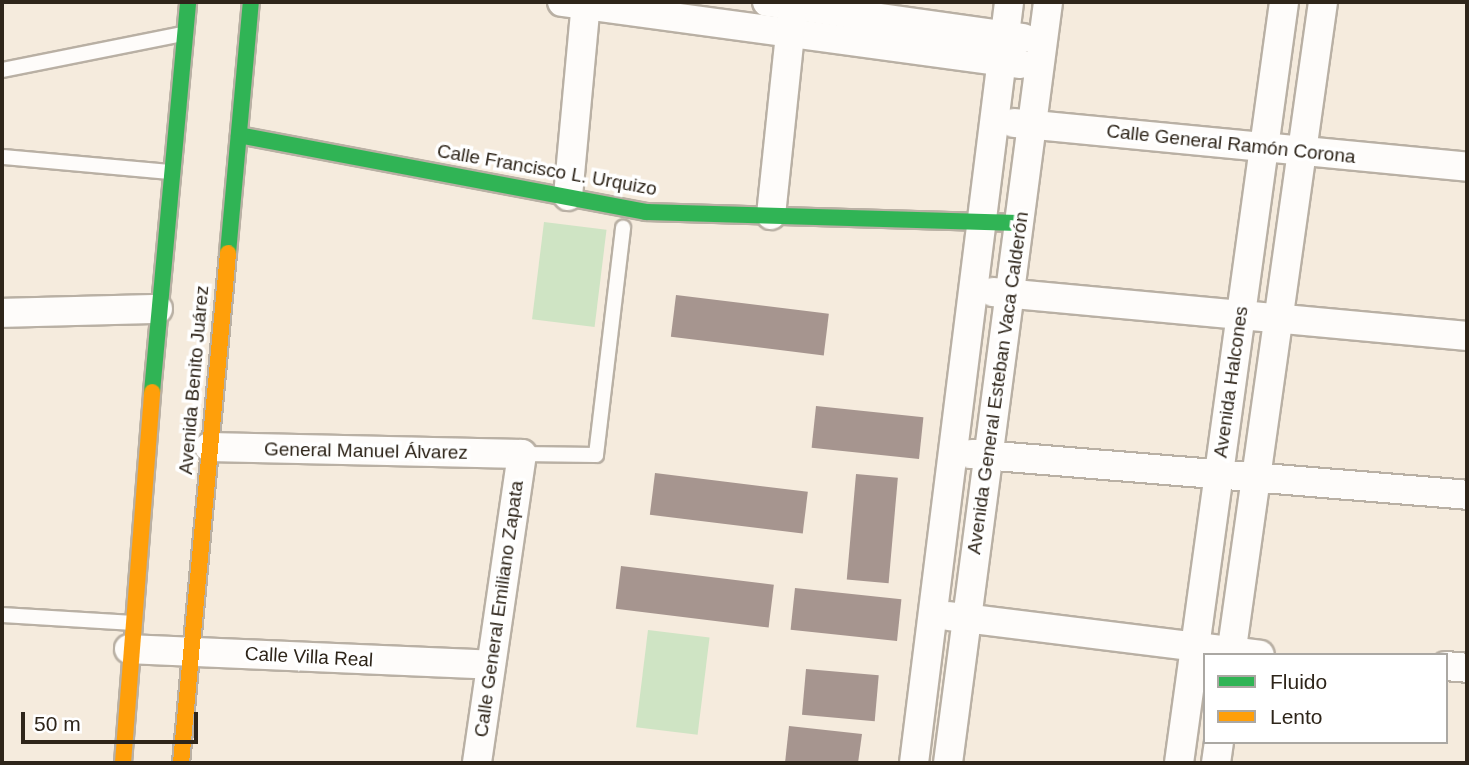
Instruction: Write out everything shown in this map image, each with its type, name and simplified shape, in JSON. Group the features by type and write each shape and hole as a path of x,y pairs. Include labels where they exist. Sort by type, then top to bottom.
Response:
{"main road":[{"path":"123,763 130,636 169,172 188,2"},
{"name":"Avenida Benito Juárez","path":"181,763 188,651 251,2"},
{"name":"Calle Francisco L. Urquizo","path":"239,135 646,212 1019,223"}],"street":[{"name":"Avenida General Esteban Vaca Calderón","path":"914,763 1009,2"},
{"name":"Avenida General Esteban Vaca Calderón","path":"948,763 1048,2"},
{"name":"Avenida Halcones","path":"1179,763 1284,2"},
{"name":"Avenida Halcones","path":"1231,653 1322,2"},
{"path":"568,196 578,3 785,10 1041,54"},
{"path":"771,215 785,10"},
{"name":"Calle General Ramón Corona","path":"994,122 1467,167"},
{"path":"973,290 1467,337"},
{"path":"2,313 158,309"},
{"name":"General Manuel Álvarez","path":"209,447 522,454"},
{"path":"953,453 1467,495"},
{"name":"Calle General Emiliano Zapata","path":"477,763 522,454"},
{"path":"932,613 1222,653"},
{"name":"Calle Villa Real","path":"130,636 188,651 490,666"},
{"path":"1448,666 1467,668"},
{"path":"1216,763 1219,744"}],"lane":[{"path":"2,70 183,34"},
{"path":"4,157 169,172"},
{"path":"522,454 596,455 623,228"},
{"path":"2,615 130,636"}],"green space":[{"path":"544,222 607,230 595,327 532,319"},
{"path":"648,630 710,638 698,735 636,727"}],"building":[{"path":"676,295 829,314 824,355 671,337"},
{"path":"816,406 923,417 919,459 812,448"},
{"path":"655,473 808,492 803,533 650,515"},
{"path":"856,474 898,478 889,583 847,580"},
{"path":"621,566 774,585 769,627 616,609"},
{"path":"795,588 901,599 897,641 791,630"},
{"path":"806,669 879,675 875,721 802,715"},
{"path":"789,726 862,734 858,763 785,763"}],"traffic: fast":[{"path":"152,392 188,2"},
{"path":"228,253 251,2"},
{"path":"239,135 646,212 1019,223"}],"traffic: slow":[{"path":"181,763 228,253"},
{"path":"123,763 152,392"}]}
